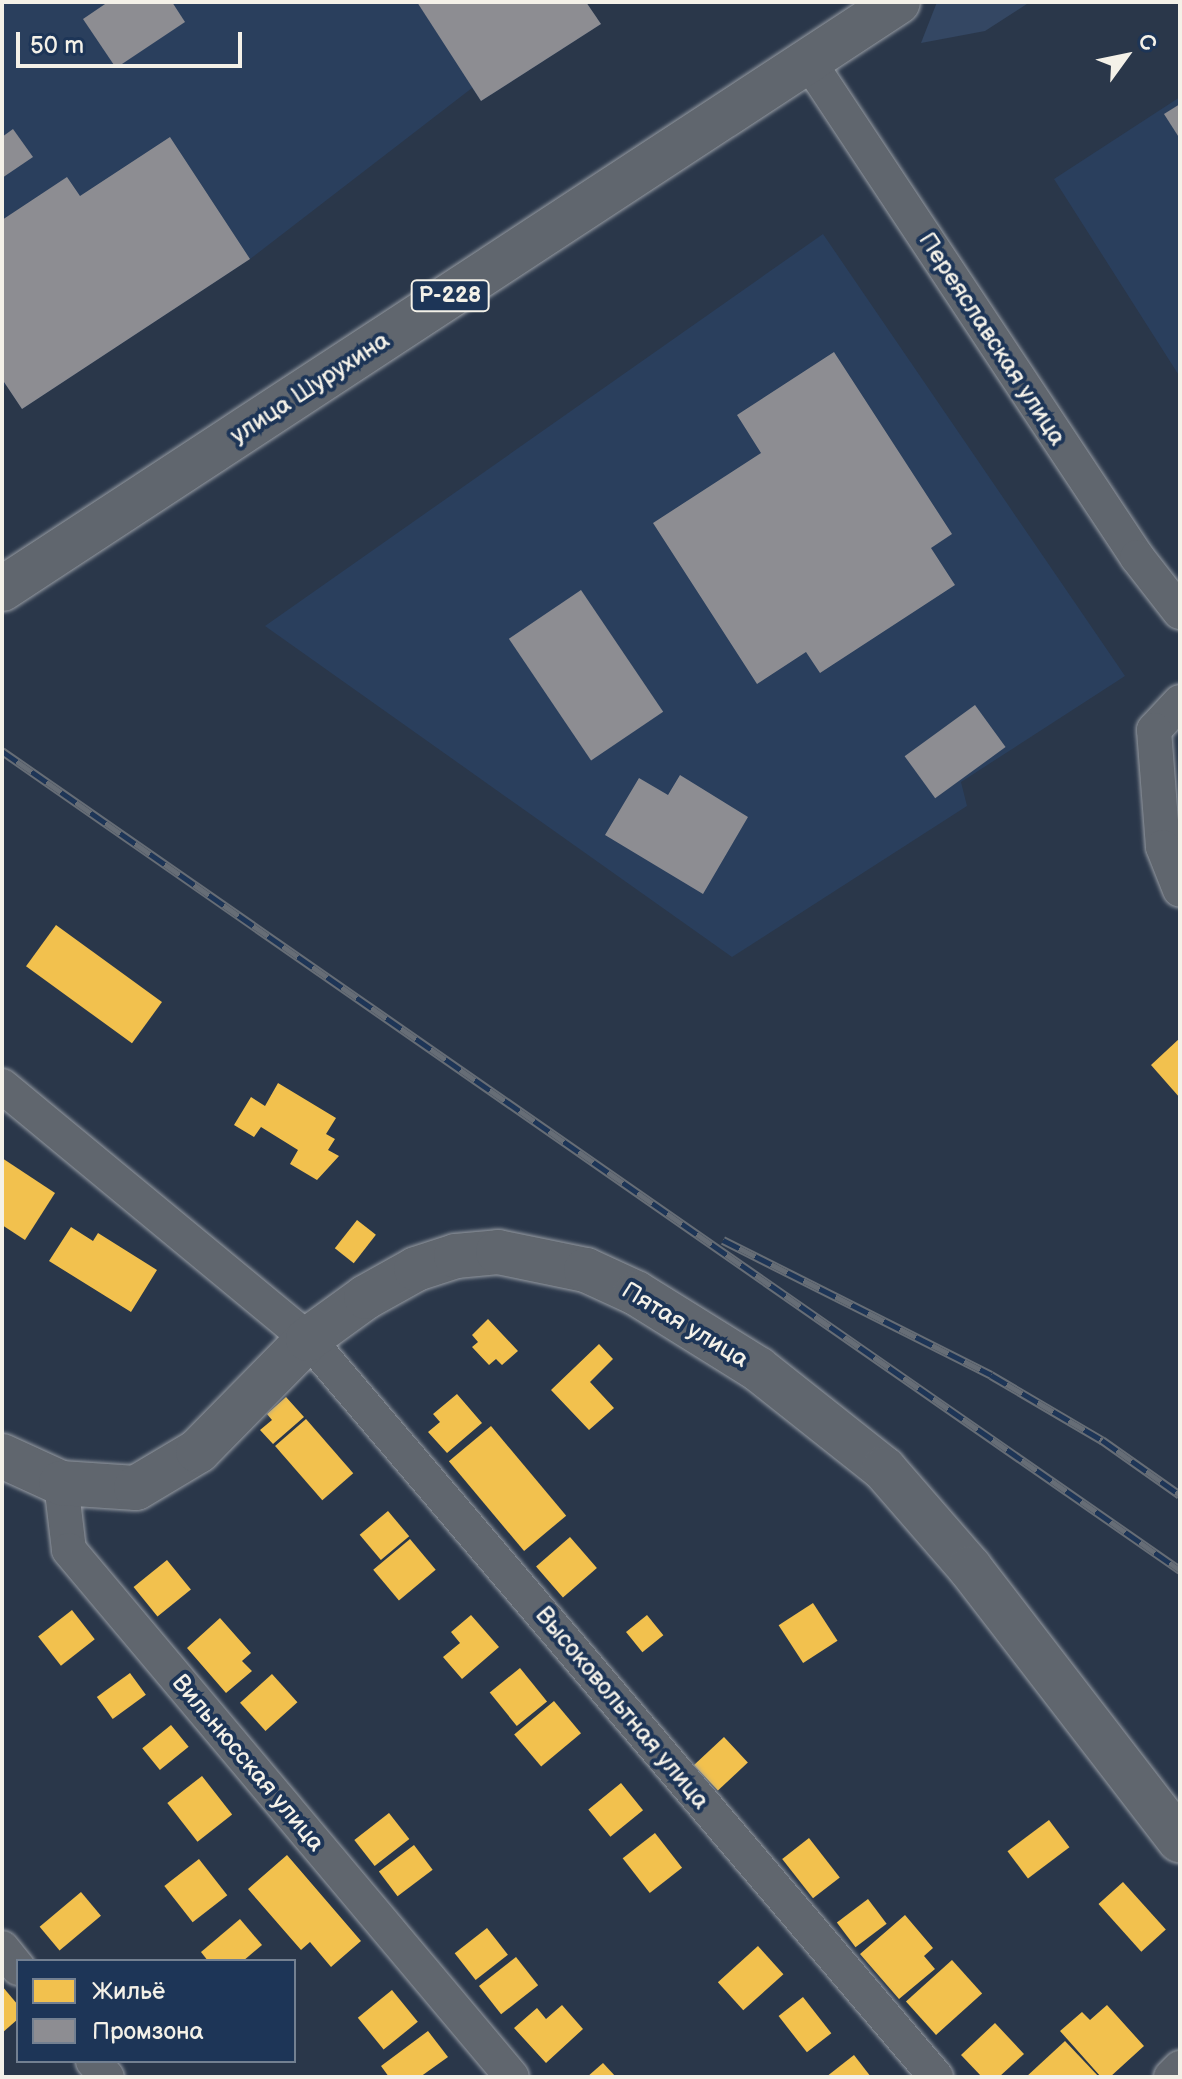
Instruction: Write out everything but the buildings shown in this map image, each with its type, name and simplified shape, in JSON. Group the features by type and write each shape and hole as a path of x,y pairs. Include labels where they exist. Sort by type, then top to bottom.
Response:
{"main road":[{"name":"улица Шурухина","path":"2,589 898,2"},
{"name":"Пятая улица","path":"61,1483 136,1488 186,1459 308,1339 366,1297 416,1269 456,1256 498,1252 540,1258 636,1293 758,1369 884,1469 970,1568 1180,1841"},
{"path":"2,1456 61,1483"}],"street":[{"name":"Переяславская улица","path":"809,62 1137,557 1180,612"},
{"path":"1180,702 1154,730 1163,847 1180,890"},
{"name":"Высоковольтная улица","path":"2,1086 308,1339 936,2077"},
{"name":"Вильнюсская улица","path":"61,1483 69,1550 512,2077"},
{"path":"2,1948 16,1966"},
{"path":"1171,2077 1180,2068"}],"shaded area":[{"path":"2,2 586,2 601,24 481,101 472,88 250,259 22,409 6,385 2,387"},
{"path":"937,2 1030,2 985,31 921,43"},
{"path":"1180,97 1180,377 1054,179"},
{"path":"823,234 1125,676 961,782 967,806 732,957 265,626"}],"railway":[{"path":"2,751 1180,1570"},
{"path":"723,1240 991,1375 1102,1440 1180,1495"}]}
